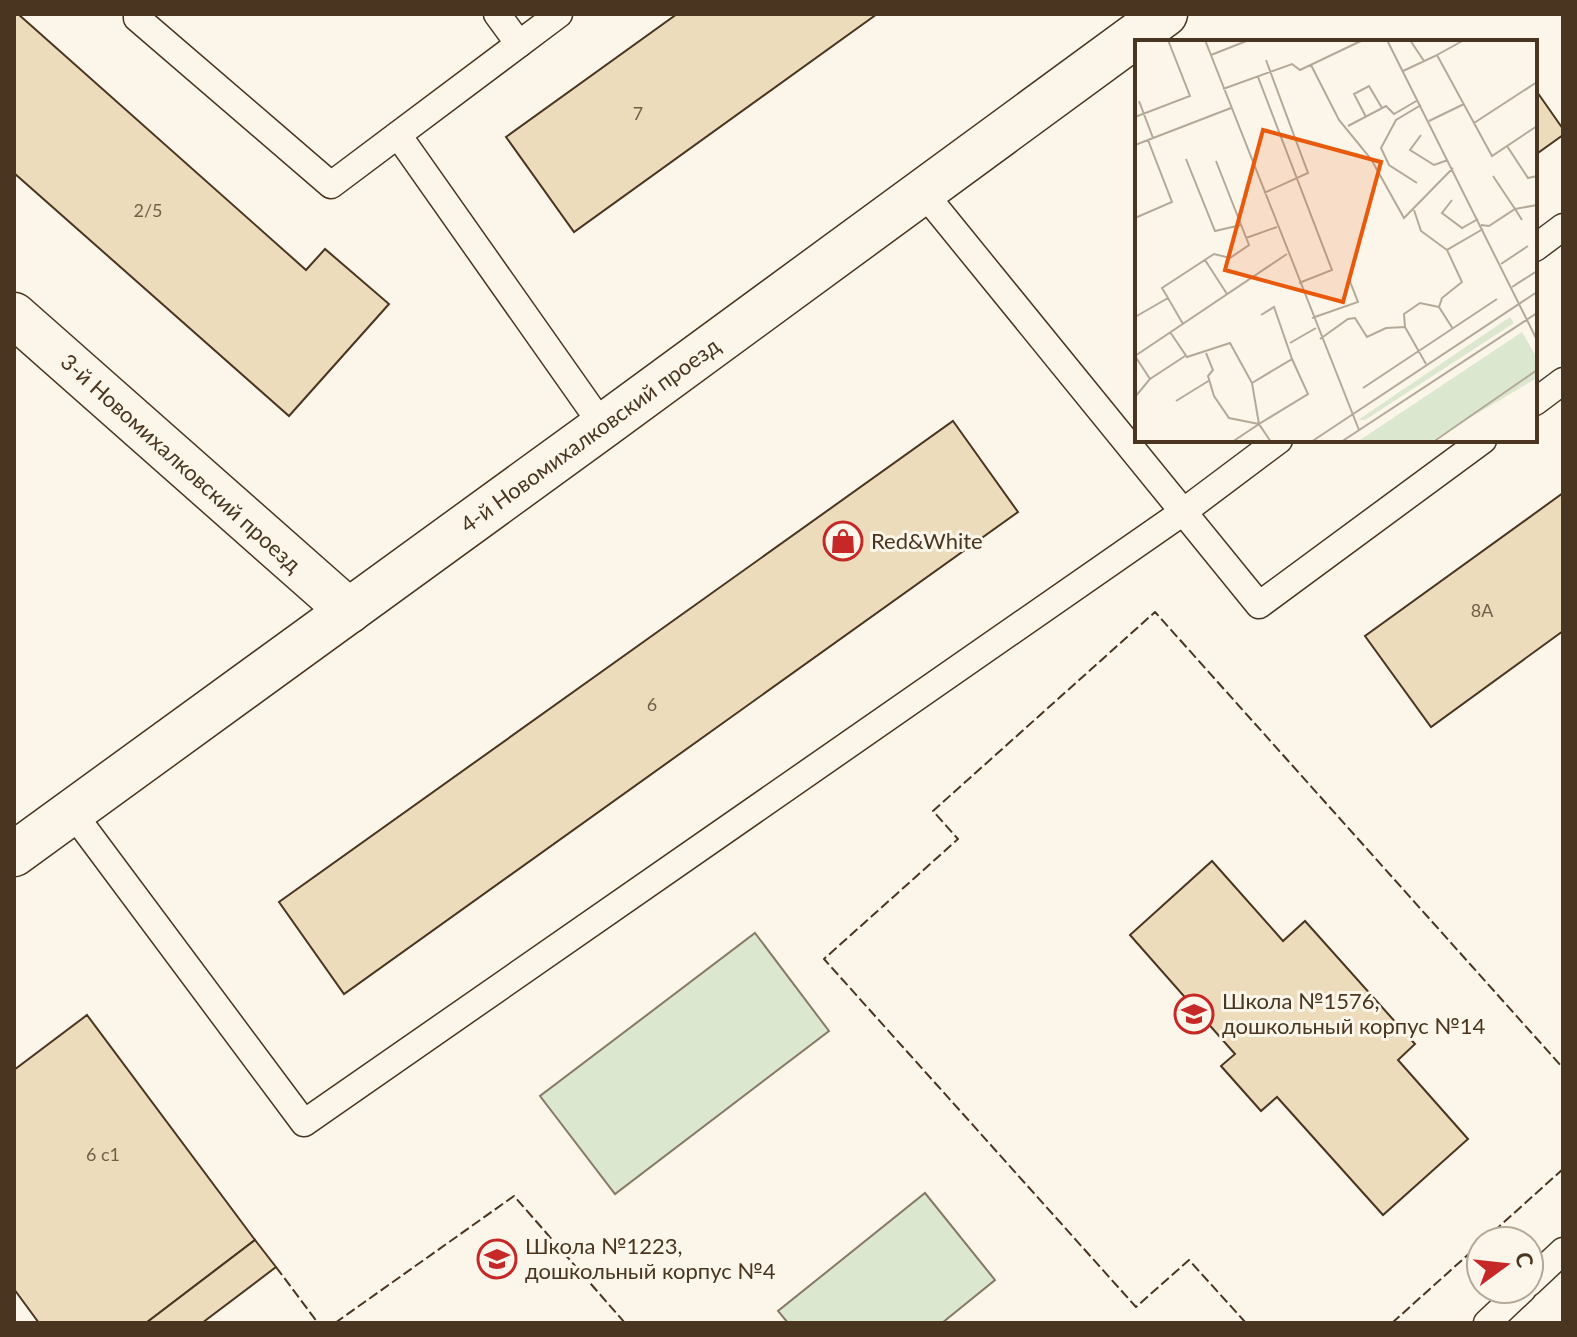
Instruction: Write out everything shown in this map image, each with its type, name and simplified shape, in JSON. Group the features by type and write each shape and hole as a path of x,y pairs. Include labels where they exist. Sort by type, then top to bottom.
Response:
{"street":[{"name":"4-й Новомихалковский проезд","path":"14,854 1165,14"},
{"name":"3-й Новомихалковский проезд","path":"14,315 349,611"}],"lane":[{"path":"137,14 137,18 331,185 559,14"},
{"path":"497,14 519,44"},
{"path":"398,135 603,426"},
{"path":"923,192 1259,605 1480,442"},
{"path":"1537,246 1563,227"},
{"path":"1537,400 1563,381"},
{"path":"72,812 304,1123 1183,512 1276,442"},
{"path":"1545,1268 1563,1251"},
{"path":"1487,1323 1506,1305"}],"green space":[{"path":"755,933 829,1031 615,1194 540,1096"},
{"path":"925,1193 995,1280 942,1323 788,1323 778,1311"}],"building":[{"path":"14,14 26,21 306,270 325,249 389,304 289,416 14,173"},
{"path":"677,14 877,14 574,232 506,137"},
{"path":"1537,92 1563,129 1563,135 1537,154"},
{"path":"953,421 1018,512 344,994 279,902"},
{"path":"1563,493 1563,631 1431,727 1365,636"},
{"path":"1212,861 1283,941 1305,921 1415,1044 1398,1060 1468,1139 1383,1215 1277,1097 1261,1111 1221,1066 1235,1054 1130,935"},
{"path":"87,1015 255,1240 146,1323 39,1323 14,1289 14,1070"},
{"path":"255,1240 276,1267 202,1323 146,1323"}],"fence":[{"path":"1246,1323 1189,1260 1136,1307 824,959 958,839 933,811 1155,612 1563,1068"},
{"path":"1501,1225 1563,1169"},
{"path":"335,1323 514,1196 625,1323"},
{"path":"1392,1323 1465,1257"},
{"path":"276,1267 318,1323"}],"place":[{"name":"Red&White","path":"843,541"},
{"name":"Школа №1576, дошкольный корпус №14","path":"1194,1014"},
{"name":"Школа №1223, дошкольный корпус №4","path":"497,1259"}]}
